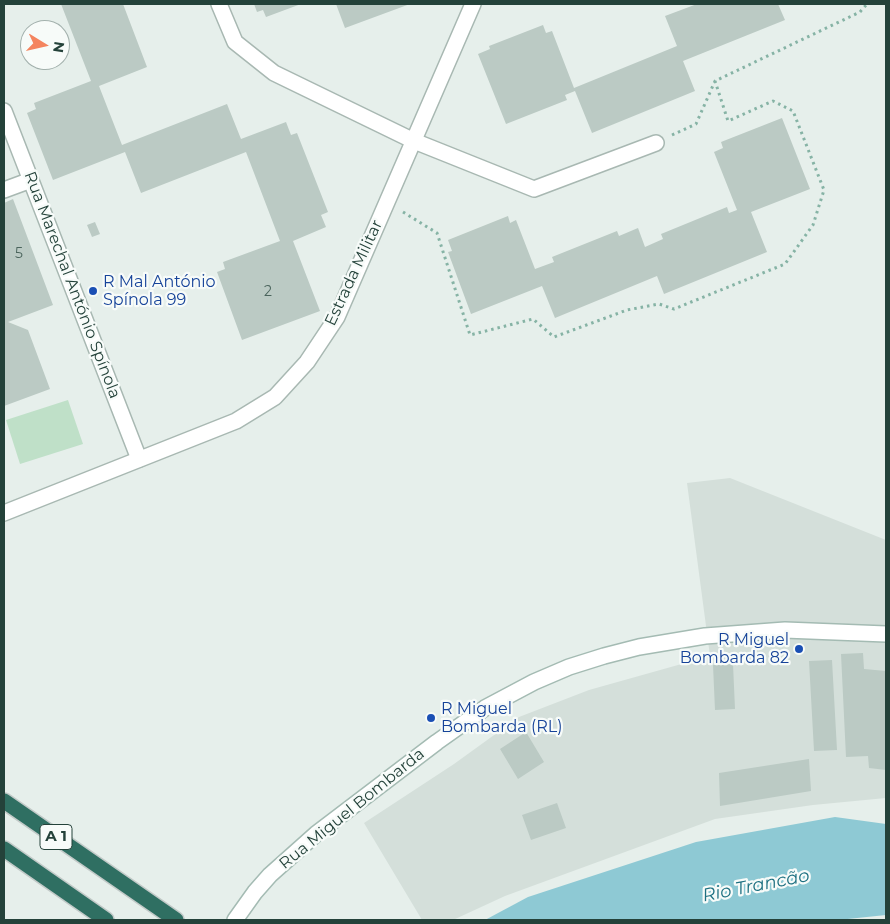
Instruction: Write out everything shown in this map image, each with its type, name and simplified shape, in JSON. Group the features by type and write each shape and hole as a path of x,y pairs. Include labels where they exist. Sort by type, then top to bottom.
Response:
{"highway":[{"name":"A 1","path":"4,801 176,920"},
{"name":"A 1","path":"4,849 106,920"}],"street":[{"path":"218,4 235,42 274,73 414,141 534,189 656,143"},
{"name":"Estrada Militar","path":"4,513 236,421 275,397 307,362 337,317 473,4"},
{"name":"Rua Marechal António Spínola","path":"4,111 139,459"},
{"path":"4,190 31,180"},
{"name":"Rua Miguel Bombarda","path":"235,920 270,875 316,834 485,708 534,682 569,667 604,656 639,647 705,636 785,630 886,634"}],"path":[{"path":"656,143 696,124 714,81 860,12 866,4"},
{"path":"387,202 437,233 470,335 534,319 554,337 626,310 659,304 674,309 785,264 813,225 824,190 793,110 773,101 728,120 714,81"}],"shaded area":[{"path":"730,478 886,540 886,798 813,805 715,819 505,896 453,920 422,920 364,823 454,764 519,717 589,690 710,656 687,483"}],"green space":[{"path":"68,400 83,444 20,464 6,420"}],"water":[{"name":"Rio Trancão","path":"835,817 886,824 886,915 838,920 485,920 528,897 696,842"}],"building":[{"path":"61,4 123,4 147,67 99,86 122,145 227,104 241,139 286,122 291,135 297,133 328,212 321,215 326,227 293,241 320,311 242,340 217,272 225,269 223,262 280,241 246,152 141,193 125,152 53,180 27,113 36,109 34,103 91,81 70,27 70,20 67,20"},
{"path":"254,4 301,4 266,17 263,10 257,12"},
{"path":"336,4 410,4 345,28"},
{"path":"697,4 778,4 785,20 683,61 695,91 592,133 575,91 565,95 567,100 506,124 478,54 490,49 489,46 543,25 546,33 552,31 574,88 677,46 665,16"},
{"path":"782,118 810,189 751,212 767,252 664,294 657,276 555,318 542,286 471,314 448,252 452,251 448,240 508,216 510,223 516,220 535,269 554,262 552,257 617,231 619,236 638,228 645,247 663,239 661,234 727,207 729,213 737,210 714,152 723,148 721,142"},
{"path":"13,199 53,305 8,322 28,330 50,389 4,406 4,203"},
{"path":"95,222 100,234 92,237 87,225"},
{"path":"863,653 864,669 886,671 886,770 869,768 868,756 846,757 841,654"},
{"path":"832,660 837,750 814,751 809,661"},
{"path":"733,664 735,709 715,710 713,665"},
{"path":"526,732 544,762 518,779 500,749"},
{"path":"809,759 811,791 720,806 719,773"},
{"path":"557,803 566,828 531,840 522,815"}],"place":[{"name":"R Mal António Spínola 99","path":"93,291"},
{"name":"R Miguel Bombarda 82","path":"799,649"},
{"name":"R Miguel Bombarda (RL)","path":"431,718"}]}
